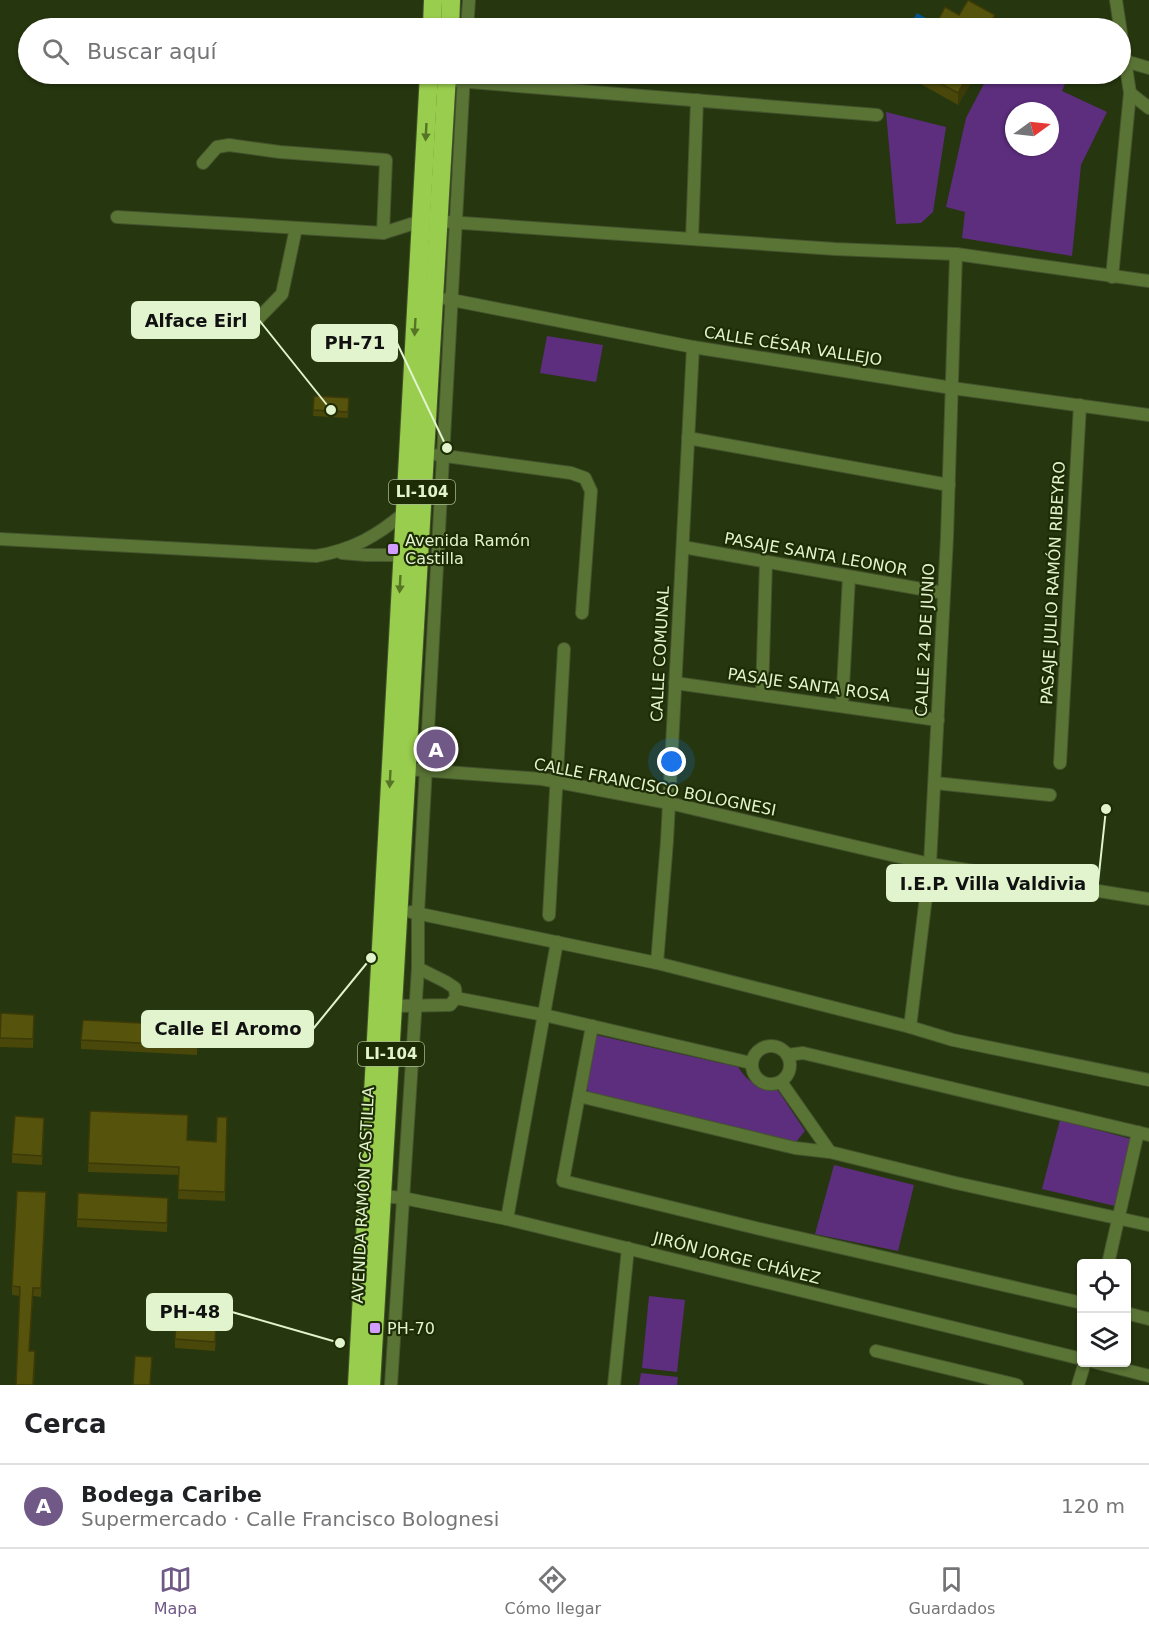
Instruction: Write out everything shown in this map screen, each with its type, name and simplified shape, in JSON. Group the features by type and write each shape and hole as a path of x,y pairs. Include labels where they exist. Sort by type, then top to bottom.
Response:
{"highway":[{"path":"433,18 434,0"},
{"path":"450,18 451,0"},
{"name":"AVENIDA RAMÓN CASTILLA","path":"357,1385 410,556 424,454 434,296 438,222 430,84"},
{"name":"AVENIDA RAMÓN CASTILLA","path":"371,1385 414,626 410,556 404,513 454,84"}],"street":[{"path":"468,18 469,0"},
{"path":"1116,0 1119,18"},
{"path":"1131,63 1149,68"},
{"path":"529,84 877,115"},
{"path":"1112,277 1130,93 1129,84"},
{"path":"1130,93 1149,108"},
{"path":"692,239 697,100"},
{"path":"204,163 217,147 229,146 386,160 382,233"},
{"path":"117,217 382,233 438,222 835,249 956,254 1149,281"},
{"path":"391,1385 415,1006 418,913 452,300 438,222"},
{"path":"246,331 282,294 296,228"},
{"name":"CALLE 24 DE JUNIO","path":"910,1027 930,864 935,783 949,485 956,254"},
{"name":"CALLE CÉSAR VALLEJO","path":"434,296 693,347 952,388 1149,415"},
{"name":"CALLE COMUNAL","path":"657,963 669,803 693,347"},
{"name":"PASAJE JULIO RAMÓN RIBEYRO","path":"1060,763 1080,405"},
{"path":"688,438 949,485"},
{"path":"424,454 571,473 585,478 591,491 582,613"},
{"path":"0,539 316,556 338,552 367,540 384,530 404,513"},
{"name":"PASAJE SANTA LEONOR","path":"683,547 944,594"},
{"path":"338,552 410,556"},
{"path":"762,695 766,562"},
{"path":"842,706 849,577"},
{"path":"414,626 434,627"},
{"path":"549,915 564,649"},
{"name":"PASAJE SANTA ROSA","path":"675,683 938,720"},
{"name":"CALLE FRANCISCO BOLOGNESI","path":"406,769 556,782 669,803 930,864 1149,899"},
{"path":"935,783 1050,795"},
{"path":"398,911 418,913 657,963 910,1027 952,1040 1149,1080"},
{"path":"507,1219 557,942"},
{"path":"394,1006 450,1005 456,998 455,988 446,981 417,968"},
{"path":"456,998 544,1015 751,1063"},
{"path":"592,1026 563,1181 1077,1302"},
{"path":"766,1046 778,1047 788,1055 790,1067 786,1078 781,1082 769,1085 758,1080 751,1069 756,1052 766,1046"},
{"path":"788,1055 802,1053 1144,1133 1109,1259"},
{"path":"781,1082 830,1152"},
{"path":"579,1096 795,1148 830,1152 956,1183 1149,1225"},
{"name":"JIRÓN JORGE CHÁVEZ","path":"382,1196 507,1219 1077,1358"},
{"path":"614,1385 628,1248"},
{"path":"1131,1314 1149,1318"},
{"path":"876,1351 1017,1385"},
{"path":"1078,1385 1083,1367"},
{"path":"1114,1367 1149,1376"}],"shaded area":[{"path":"984,84 1065,84 1062,91 1107,112 1081,165 1072,256 962,238 965,212 946,207 966,118"},
{"path":"886,112 946,127 933,212 921,223 896,224"},
{"path":"547,336 603,345 596,382 540,373"},
{"path":"596,1035 738,1067 754,1084 777,1089 805,1131 796,1142 589,1093 585,1086"},
{"path":"1060,1120 1131,1139 1115,1206 1042,1189"},
{"path":"834,1165 914,1185 898,1251 815,1234"},
{"path":"649,1296 685,1300 677,1372 642,1368"},
{"path":"641,1373 678,1377 677,1385 639,1385"}],"water":[{"path":"917,13 926,18 914,18"}],"building":[{"path":"968,0 995,15 993,18 939,18 945,7 959,15"},
{"path":"941,84 963,84 958,93"},
{"path":"314,396 349,398 348,412 313,410"},
{"path":"436,732 447,733 446,752 434,751"},
{"path":"1,1013 34,1015 33,1039 0,1038"},
{"path":"83,1020 198,1026 197,1046 81,1040"},
{"path":"90,1111 188,1115 187,1140 216,1142 217,1117 227,1117 225,1192 178,1190 179,1167 88,1163"},
{"path":"15,1116 44,1118 42,1156 12,1154"},
{"path":"17,1191 46,1192 41,1288 33,1288 29,1351 35,1351 33,1385 16,1385 20,1287 12,1286"},
{"path":"78,1193 168,1198 167,1223 77,1219"},
{"path":"176,1323 216,1326 215,1342 175,1339"},
{"path":"135,1356 152,1357 150,1385 133,1385"}],"place":[{"name":"Alface Eirl","path":"331,410"},
{"name":"PH-71","path":"447,448"},
{"name":"Avenida Ramón Castilla","path":"393,549"},
{"name":"Bodega Caribe","path":"436,749"},
{"name":"I.E.P. Villa Valdivia","path":"1106,809"},
{"name":"Calle El Aromo","path":"371,958"},
{"name":"PH-70","path":"375,1328"},
{"name":"PH-48","path":"340,1343"}]}
